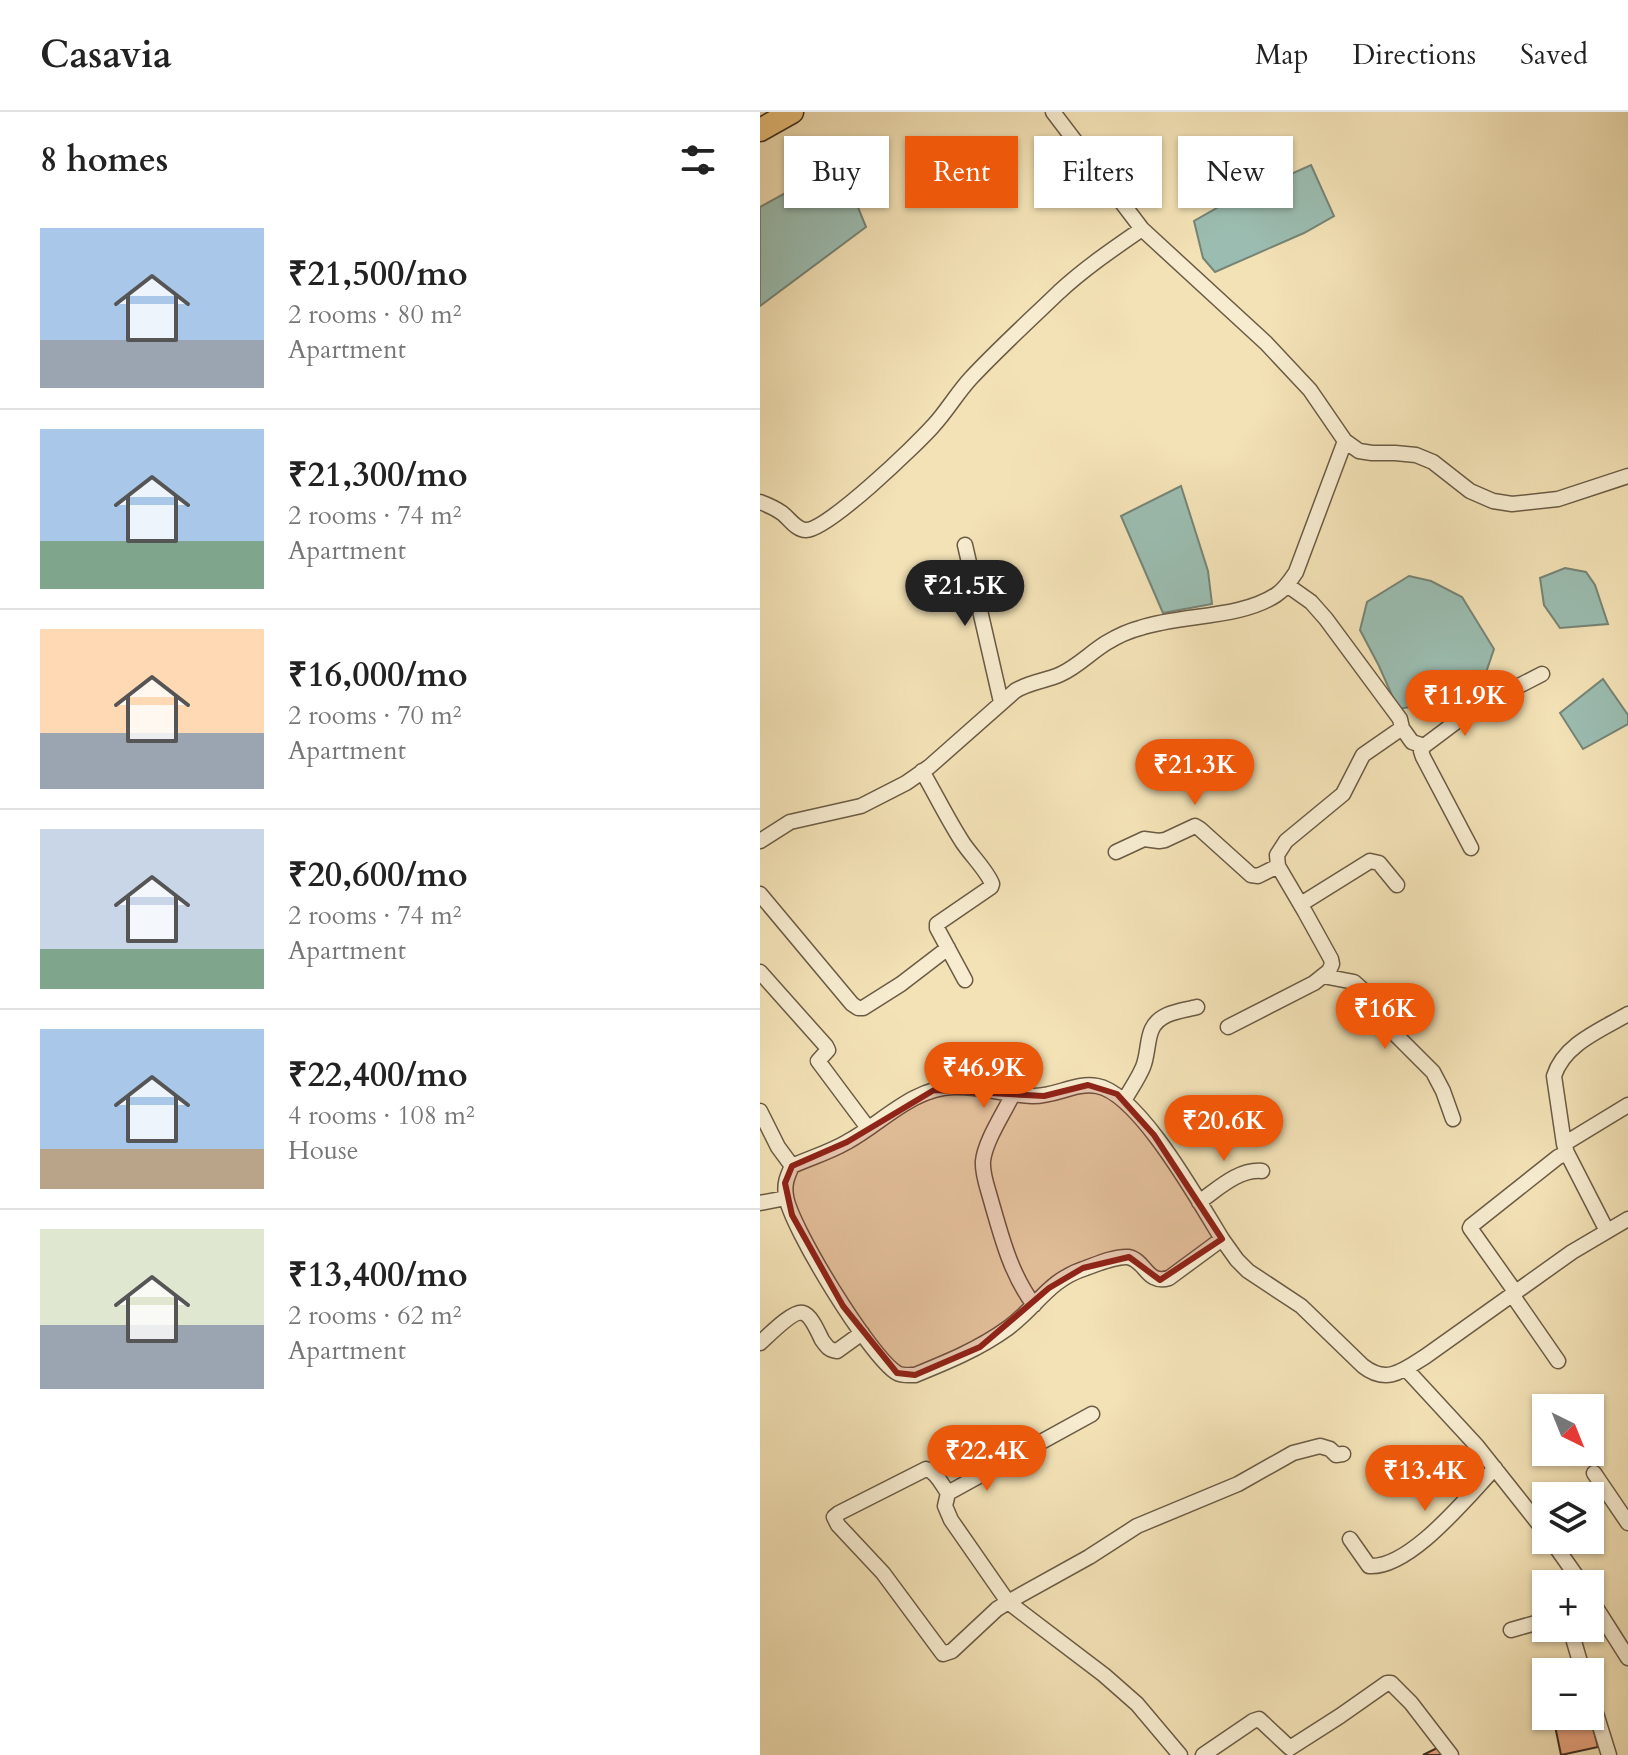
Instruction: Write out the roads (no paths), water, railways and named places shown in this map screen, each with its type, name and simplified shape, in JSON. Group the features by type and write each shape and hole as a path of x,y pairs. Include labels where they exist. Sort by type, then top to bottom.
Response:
{"main road":[{"path":"760,130 792,112"}],"street":[{"path":"1055,113 1142,229 1275,352 1310,390 1345,441 1359,451 1416,455 1433,462 1470,491 1493,501 1512,504 1558,499 1628,476"},
{"path":"760,502 807,530 854,501 936,424 970,379 1063,289 1089,266 1142,229"},
{"path":"760,841 790,822 872,801 906,783 1023,686 1059,675 1105,643 1139,628 1259,604 1278,594 1296,572 1345,441"},
{"path":"965,545 1001,702"},
{"path":"1287,585 1299,592 1326,619 1400,719 1412,742 1424,746"},
{"path":"1471,848 1421,751 1472,710 1542,674"},
{"path":"1228,1027 1314,983 1332,964 1276,861 1280,848 1343,794 1363,755 1402,728"},
{"path":"922,771 960,838 991,879 991,887 937,924 965,980"},
{"path":"1116,852 1144,839 1165,840 1195,826 1251,875 1258,876 1278,866"},
{"path":"1301,904 1370,861 1379,863 1397,885"},
{"path":"760,894 858,1008 863,1008 901,984 948,948"},
{"path":"760,972 826,1046 828,1050 818,1061 868,1128"},
{"path":"1323,976 1354,982 1363,990 1380,1019 1433,1072 1453,1119"},
{"path":"1124,1101 1143,1067 1151,1030 1157,1021 1170,1013 1197,1007"},
{"path":"1607,1231 1566,1149 1554,1076 1567,1052 1628,1014"},
{"path":"1222,1239 1169,1278 1160,1280 1129,1257 1083,1268 1063,1277 1008,1328 980,1347 915,1375 897,1373 862,1333 819,1266 792,1215 785,1183 792,1166 847,1142 918,1096 934,1090 953,1087 1044,1096 1073,1087 1101,1086 1117,1094 1154,1135 1237,1260 1248,1271 1301,1306 1372,1373 1383,1376 1406,1369 1572,1252 1628,1219"},
{"path":"1013,1094 986,1148 983,1163 1013,1270 1021,1289 1034,1305"},
{"path":"1558,1361 1470,1228 1566,1149 1628,1105"},
{"path":"760,1111 778,1147 792,1166"},
{"path":"1199,1202 1243,1172 1262,1171"},
{"path":"760,1203 786,1198"},
{"path":"760,1343 791,1315 800,1312 810,1319 831,1350 837,1351 862,1333"},
{"path":"1406,1369 1495,1468 1532,1515"},
{"path":"948,1493 1092,1414"},
{"path":"1180,1755 1137,1704 1008,1602 951,1520 945,1506 948,1493 934,1473 926,1469 834,1517 883,1573 943,1654 952,1651 997,1609 1008,1602 1089,1557 1137,1526 1238,1484 1293,1453 1320,1446 1336,1455 1343,1454"},
{"path":"1350,1539 1369,1566 1375,1567 1406,1556 1495,1468"},
{"path":"1594,1473 1628,1523"},
{"path":"1604,1620 1628,1658"},
{"path":"1511,1630 1532,1624"},
{"path":"1203,1755 1259,1719 1290,1748 1387,1683 1391,1683 1411,1703 1451,1755"},
{"path":"1601,1730 1609,1755"}],"water":[{"path":"1311,165 1334,216 1304,233 1215,272 1203,258 1194,221 1217,208 1293,208 1293,173"},
{"path":"784,194 784,208 858,208 866,227 760,306 760,207"},
{"path":"1181,486 1208,571 1212,604 1163,613 1121,516"},
{"path":"1565,568 1586,572 1595,585 1608,624 1560,628 1544,605 1540,578"},
{"path":"1409,576 1431,581 1462,597 1494,649 1482,684 1447,701 1398,709 1360,630 1367,602"},
{"path":"1603,679 1628,715 1628,724 1583,749 1560,713"}]}
